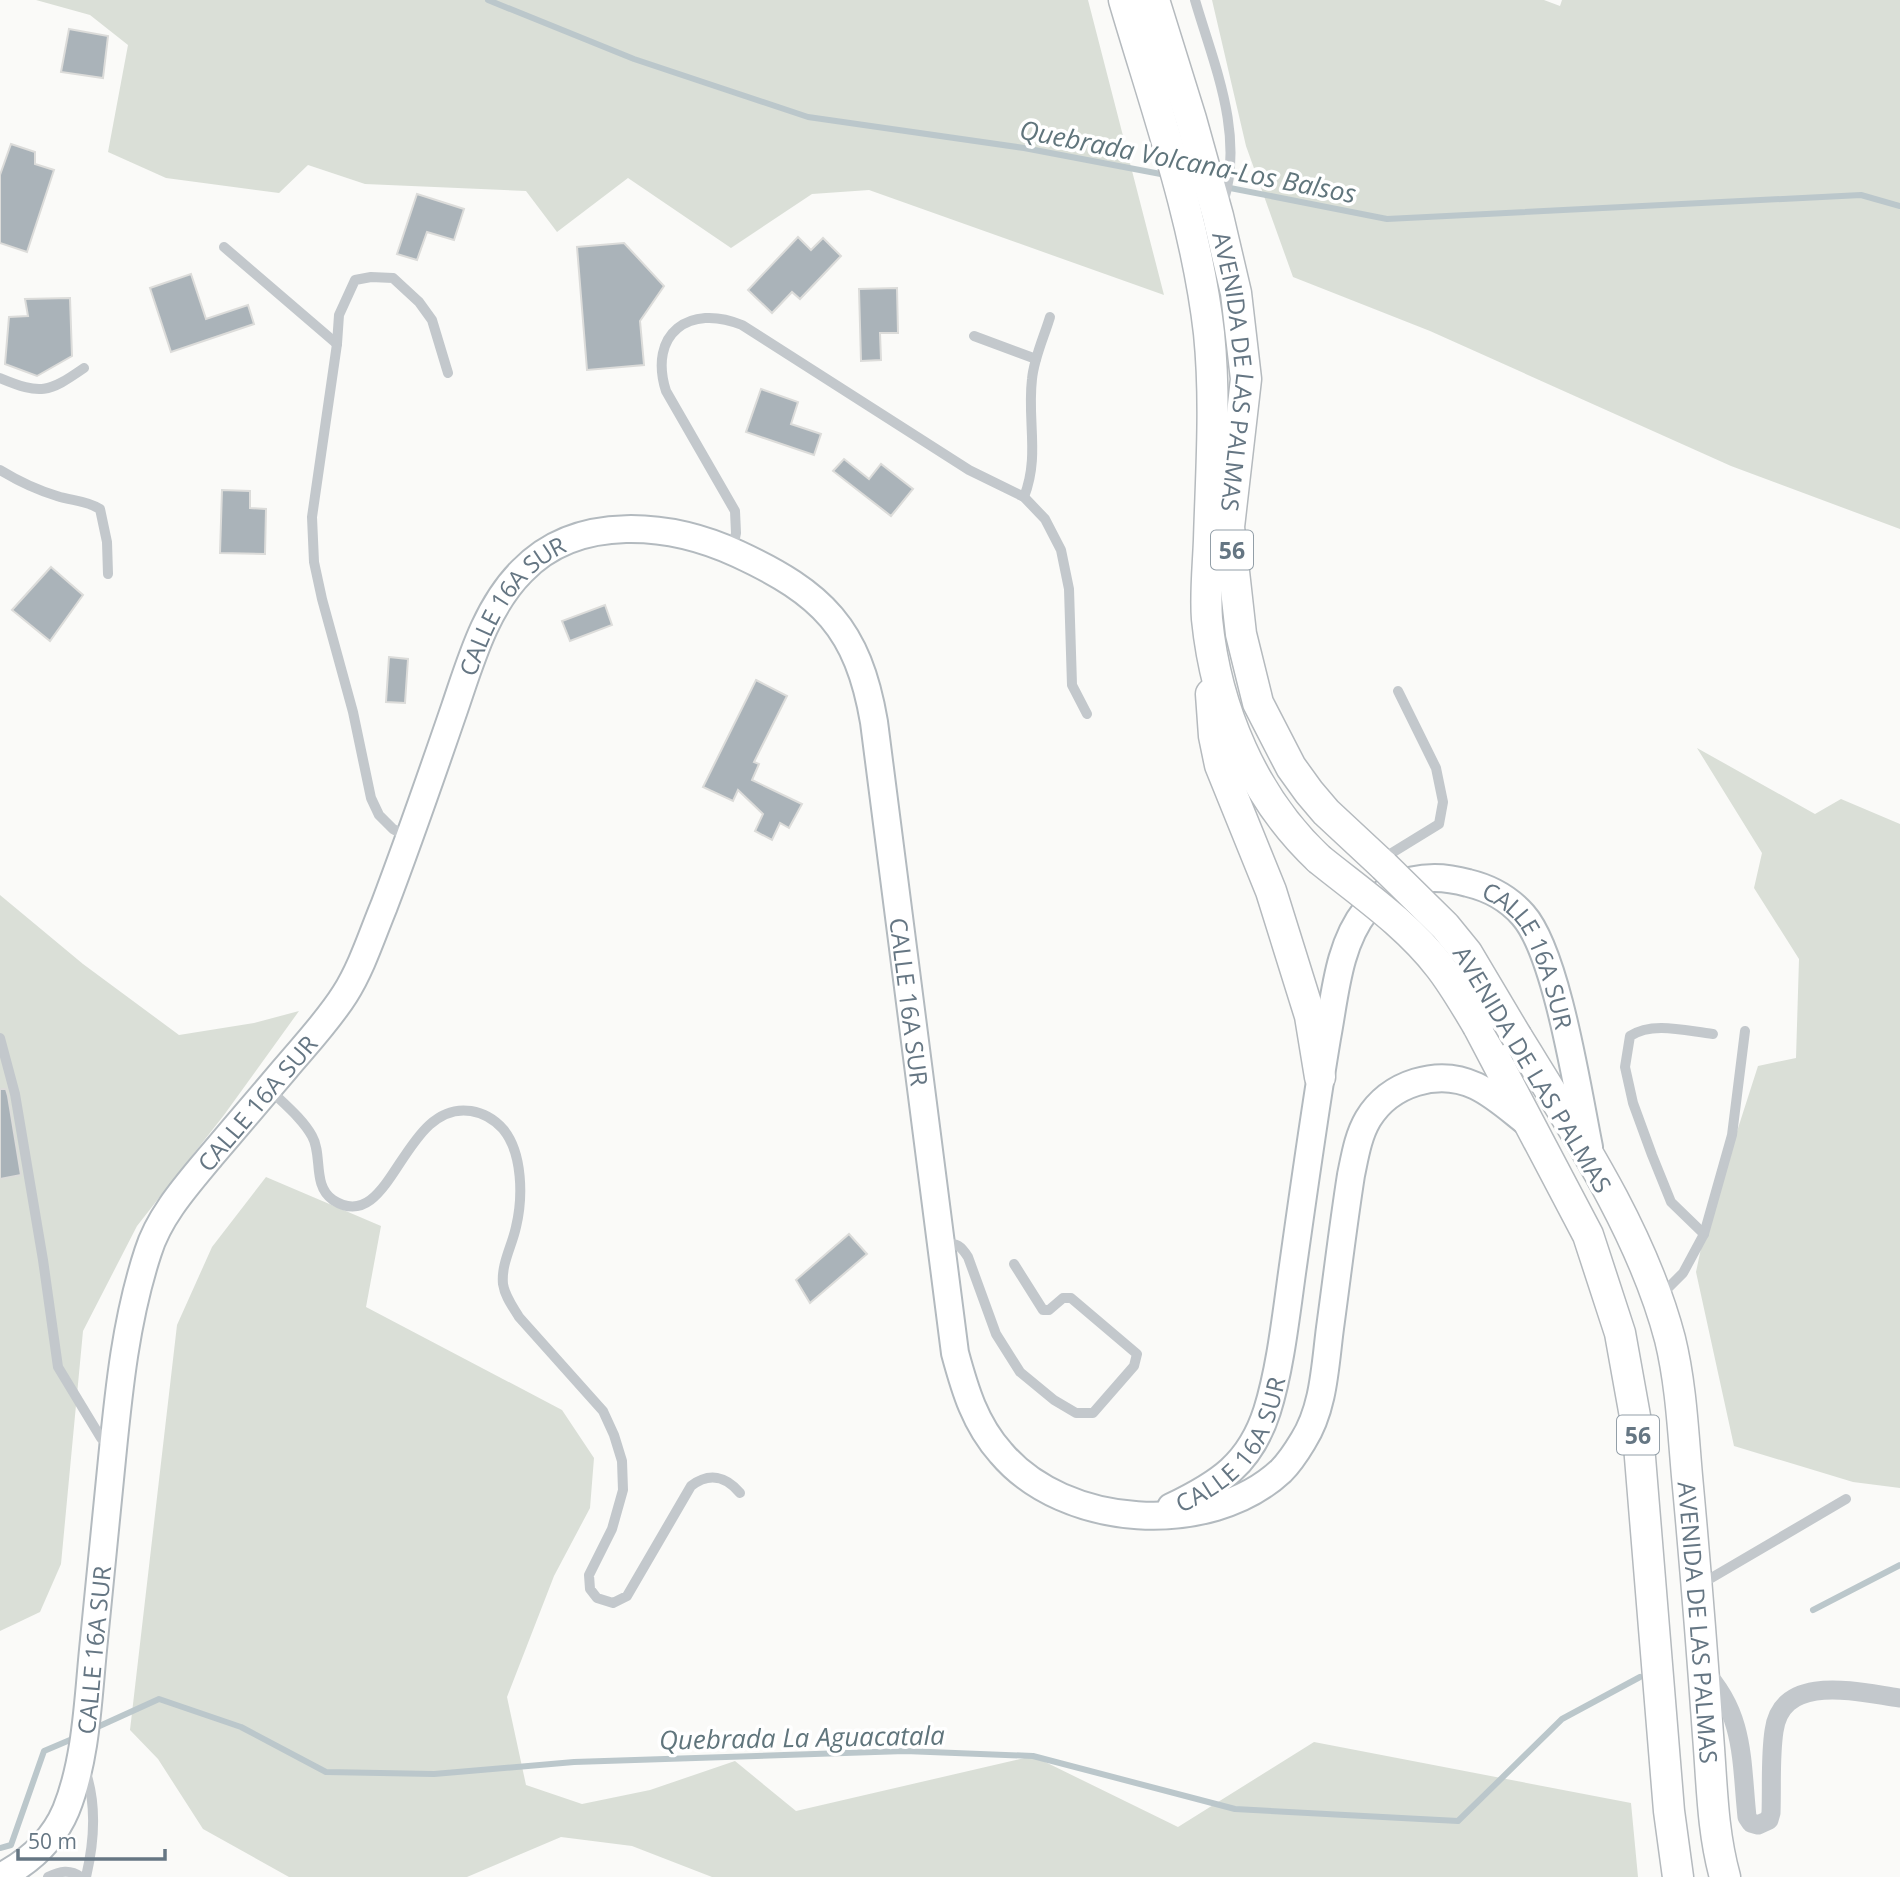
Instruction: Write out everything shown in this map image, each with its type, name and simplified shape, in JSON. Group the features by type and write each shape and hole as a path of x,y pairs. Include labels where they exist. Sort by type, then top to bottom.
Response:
{"main road":[{"name":"AVENIDA DE LAS PALMAS","path":"1124,0 1195,244 1209,334 1214,404 1207,617 1213,662 1226,710 1261,789 1280,817 1319,859 1420,944 1440,967 1478,1026 1588,1234 1620,1333 1638,1433 1668,1798 1678,1877"},
{"name":"AVENIDA DE LAS PALMAS","path":"1154,0 1191,119 1221,196 1236,293 1246,379 1229,527 1241,634 1258,703 1291,767 1309,792 1326,812 1445,926 1467,953 1591,1156 1646,1270 1670,1340 1678,1385 1703,1670 1723,1740 1712,1813 1725,1877"},
{"name":"CALLE 16A SUR","path":"0,1877 40,1850 57,1829 67,1808 81,1749 122,1359 134,1298 150,1244 179,1194 321,1027 346,992 364,956 410,838 473,655 491,613 524,568 552,548 580,536 634,529 683,535 732,551 785,577 820,603 841,628 855,653 868,687 955,1353 967,1396 983,1430 1002,1455 1050,1493 1104,1511 1154,1515 1201,1510 1226,1504 1251,1492 1282,1470 1304,1440 1321,1396 1351,1175 1359,1141 1368,1120 1379,1105 1390,1095 1418,1081 1437,1078 1453,1080 1475,1086 1533,1128"},
{"path":"1213,662 1211,707 1220,765 1271,891 1310,1016 1320,1077"},
{"name":"CALLE 16A SUR","path":"1154,1515 1203,1491 1226,1475 1243,1459 1256,1439 1268,1410 1288,1302 1320,1077 1345,951 1366,911 1380,897 1395,886 1428,876 1486,888 1524,915 1537,937 1559,1007 1591,1156"}],"street":[{"path":"1723,1740 1747,1817 1751,1823 1764,1824 1769,1820 1770,1813 1774,1728 1783,1710 1794,1697 1811,1691 1835,1689 1900,1698"}],"lane":[{"path":"1195,0 1222,92 1230,132 1221,196"},
{"path":"224,247 337,344"},
{"path":"410,838 393,829 379,815 371,798 353,712 314,562 313,517 339,315 355,280 371,277 393,278 419,302 432,320 448,373"},
{"path":"732,551 736,533 735,511 672,402 662,378 662,348 669,337 689,321 702,318 716,317 742,325 969,470 1024,497 1045,519 1061,550 1069,589 1072,685 1087,714"},
{"path":"1024,497 1031,480 1034,458 1032,378 1050,317"},
{"path":"974,336 1036,359"},
{"path":"0,377 26,389 45,390 62,384 84,368"},
{"path":"0,470 28,485 59,497 90,502 100,509 107,542 108,574"},
{"path":"1382,863 1439,824 1443,802 1436,768 1398,691"},
{"path":"1704,1234 1671,1202 1633,1103 1625,1067 1630,1037 1642,1029 1660,1028 1713,1034"},
{"path":"1657,1300 1684,1273 1704,1234 1732,1135 1745,1031"},
{"path":"0,1038 18,1107 58,1367 101,1438 113,1448"},
{"path":"268,1088 313,1137 318,1153 320,1182 325,1193 334,1201 347,1205 359,1205 373,1200 385,1188 422,1130 436,1120 452,1113 481,1113 493,1119 504,1130 512,1146 519,1190 516,1227 504,1268 503,1286 519,1317 603,1411 622,1461 624,1490 612,1529 589,1575 590,1589 597,1598 613,1603 627,1595 691,1486 700,1479 722,1478 732,1483 740,1493"},
{"path":"942,1244 953,1243 962,1247 968,1256 996,1334 1020,1373 1065,1407 1076,1413 1093,1413 1134,1366 1137,1354 1071,1298 1063,1298 1049,1310 1043,1310 1014,1264"},
{"path":"1697,1587 1846,1499"},
{"path":"48,1877 59,1871 66,1871 84,1877 93,1830 92,1800 81,1749"}],"shaded area":[{"path":"36,0 1088,0 1164,295 869,190 812,194 731,248 628,178 557,232 526,191 365,184 308,165 279,193 166,178 108,152 128,45 90,15"},
{"path":"1212,0 1544,0 1560,6 1562,0 1900,0 1900,529 1731,466 1430,331 1293,277 1246,146"},
{"path":"1697,748 1815,814 1841,799 1900,824 1900,1488 1853,1482 1734,1446 1696,1272 1704,1234 1758,1066 1796,1058 1799,959 1754,888 1762,853"},
{"path":"0,895 83,964 179,1035 254,1023 299,1011 224,1115 137,1226 83,1331 61,1564 40,1612 0,1631"},
{"path":"266,1177 381,1226 366,1307 562,1410 594,1458 590,1508 554,1576 507,1697 526,1785 582,1804 650,1790 735,1761 796,1811 1033,1756 1178,1827 1314,1742 1631,1803 1638,1877 712,1877 632,1846 561,1837 467,1877 289,1877 203,1829 158,1759 130,1730 177,1325 212,1247"}],"building":[{"path":"69,29 108,36 103,78 61,72"},
{"path":"11,144 35,152 35,164 54,170 27,252 0,243 0,175"},
{"path":"417,194 464,209 454,240 427,232 417,260 397,254"},
{"path":"798,237 811,250 823,238 841,256 800,299 792,292 772,313 748,290"},
{"path":"624,243 664,286 640,321 644,365 587,370 577,247"},
{"path":"191,274 206,319 248,305 254,324 171,352 150,288"},
{"path":"897,288 898,333 880,333 881,360 861,361 859,289"},
{"path":"70,298 72,356 37,376 5,364 9,317 28,316 25,299"},
{"path":"761,389 798,402 791,424 821,434 814,455 746,432"},
{"path":"844,459 869,479 881,464 913,489 891,516 833,471"},
{"path":"222,490 250,491 250,508 266,509 265,554 220,553"},
{"path":"51,567 83,595 50,641 12,610"},
{"path":"605,605 612,625 570,641 562,621"},
{"path":"389,657 408,659 405,703 386,702"},
{"path":"756,680 787,696 754,762 759,764 752,780 802,804 789,828 780,823 772,840 755,831 763,814 738,790 733,801 703,787"},
{"path":"0,1089 6,1089 8,1096 21,1175 0,1179"},
{"path":"849,1234 867,1254 810,1303 796,1280"}],"waterway":[{"name":"Quebrada Volcana-Los Balsos","path":"488,0 634,59 808,117 1024,148 1166,175"},
{"name":"Quebrada Volcana-Los Balsos","path":"1225,187 1387,219 1861,195 1900,206"},
{"name":"Quebrada La Aguacatala","path":"1813,1610 1900,1565"},
{"name":"Quebrada La Aguacatala","path":"93,1729 159,1699 241,1727 326,1772 434,1774 574,1762 905,1751 1033,1756 1235,1809 1458,1821 1562,1719 1640,1677"},
{"name":"Quebrada La Aguacatala","path":"0,1848 11,1845 44,1751 77,1737"}]}
